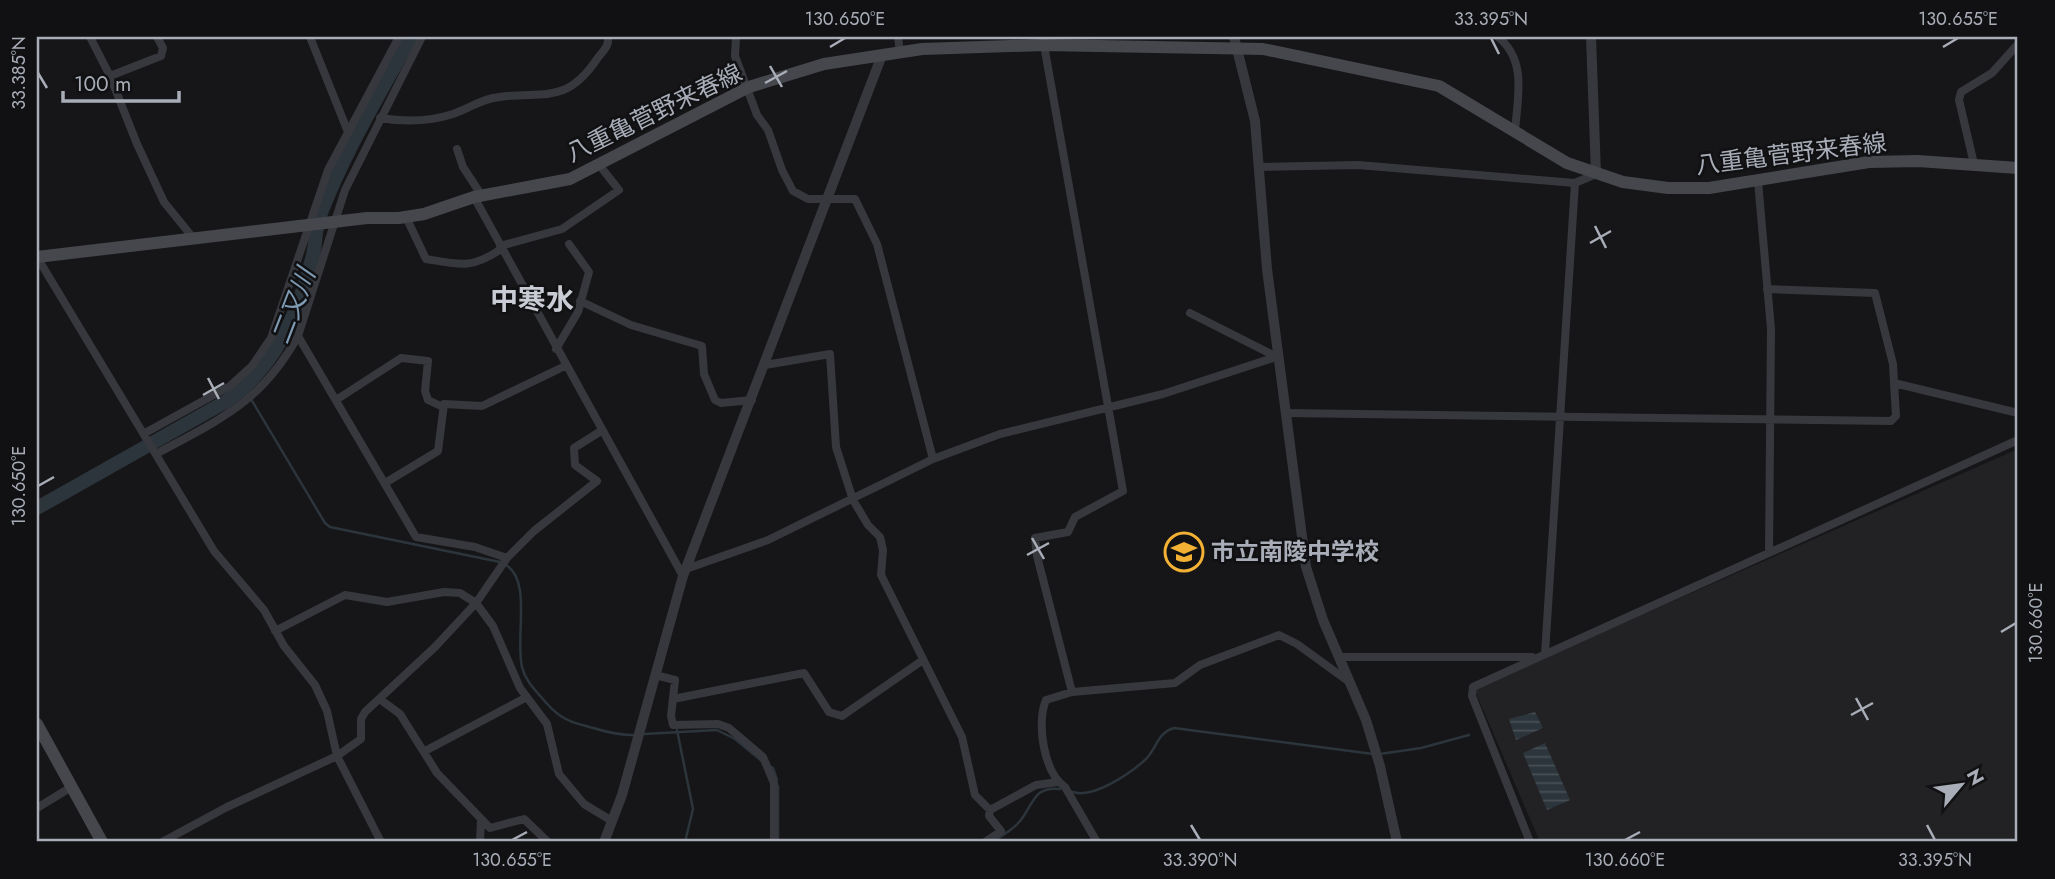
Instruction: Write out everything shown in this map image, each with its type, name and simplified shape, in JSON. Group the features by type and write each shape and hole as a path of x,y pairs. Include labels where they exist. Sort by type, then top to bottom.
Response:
{"main road":[{"name":"八重亀菅野来春線","path":"37,257 308,224 406,217 478,197 537,188 600,166 749,87 824,64 988,42 1044,45 1235,42 1438,86 1567,163 1623,182 1668,188 1710,188 1869,162 1974,164 2018,168"},
{"path":"37,724 102,842"}],"street":[{"path":"90,37 110,76 136,144 164,202 194,239"},
{"path":"110,76 161,55 163,48 157,37"},
{"path":"310,37 348,132"},
{"path":"145,433 217,396 252,366 278,321 328,170 399,37"},
{"path":"156,454 225,416 254,396 277,372 298,336 345,190 422,37"},
{"path":"380,118 409,123 451,114 495,97 528,97 562,90 587,76 609,46 608,37"},
{"path":"736,37 735,56 749,87 757,116 768,130 782,170 793,191 808,199 855,199 877,244 891,309 933,459"},
{"path":"898,37 901,52"},
{"path":"1498,37 1511,50 1518,65 1515,132"},
{"path":"1259,167 1357,165 1575,183 1596,174 1591,37"},
{"path":"1235,42 1255,121 1266,270 1306,567 1377,754 1397,842"},
{"path":"1974,164 1959,100 1961,92 1992,73 2018,44"},
{"path":"1044,45 1123,491 1074,517 1068,532 1035,538 1037,556 1072,692"},
{"path":"604,842 685,573 882,55"},
{"path":"457,149 500,247 601,431 685,573"},
{"path":"406,217 426,259 460,265 476,264 500,247 562,229 619,190 600,166"},
{"path":"1758,181 1771,329 1769,553"},
{"path":"1545,654 1575,183"},
{"path":"556,349 571,327 589,269 569,243"},
{"path":"37,257 215,551 264,610 275,631 316,685 327,711 337,756 381,842"},
{"path":"1285,413 1561,419 1891,421 1896,416 1893,364 1875,293 1767,289"},
{"path":"580,301 631,325 702,346 704,374 715,400 722,404 752,400"},
{"path":"1190,313 1278,357"},
{"path":"298,336 416,537 475,547 507,558"},
{"path":"765,365 830,354 836,447 853,500 868,525 880,537 883,550 881,575 962,737 975,795 989,810 989,816 1001,831 985,842"},
{"path":"685,573 768,540 933,459 1000,434 1163,394 1278,357"},
{"path":"336,400 401,358 428,362 425,391 428,400 443,407"},
{"path":"385,483 438,451 444,404 482,406 565,366"},
{"path":"1894,383 2018,413"},
{"path":"162,842 227,807 337,756 361,739 361,719 365,712 381,700 476,603 507,558 534,531 597,481 575,465 574,448 601,431"},
{"path":"1530,842 1470,691 1473,687 2018,440"},
{"path":"275,631 345,596 397,602 454,591 476,603 502,642 515,678 547,724 554,762 569,789 584,804 612,821"},
{"path":"1097,842 1065,788 1058,782 1047,756 1042,710 1046,700 1054,695 1072,692 1175,683 1200,665 1279,635 1297,644 1351,683"},
{"path":"1339,657 1536,657"},
{"path":"673,699 804,673 829,712 842,716 923,660"},
{"path":"655,675 675,680 673,725 719,724 729,728 762,757 774,783 774,842"},
{"path":"425,751 527,697"},
{"path":"381,700 400,714 437,772 481,819 495,830 524,820 548,842"},
{"path":"989,810 1035,785 1058,782"},
{"path":"37,808 73,786"},
{"path":"480,842 481,819"}],"shaded area":[{"path":"2018,449 2018,842 1540,842 1476,693 1478,687"},
{"path":"1535,712 1543,728 1516,740 1509,719"},
{"path":"1545,743 1570,800 1547,810 1523,753"}],"waterway":[{"name":"二又川","path":"37,508 225,402 258,373 271,356 292,318 313,255 319,218 339,171 411,37"},
{"path":"245,389 325,523 330,527 500,562"},
{"path":"506,565 514,573 521,596 520,655 523,672 530,684 552,709 567,719 622,735 634,735"},
{"path":"1073,792 1091,792 1122,777 1146,759 1164,733 1174,728 1373,754"},
{"path":"677,730 693,809 685,842"},
{"path":"644,734 717,730 735,739 763,762"},
{"path":"1380,754 1421,748 1469,735"},
{"path":"768,765 773,768 777,780"},
{"path":"778,786 778,842"},
{"path":"992,842 1017,825 1041,792 1060,789"}],"place":[{"name":"市立南陵中学校","path":"1184,552"}],"district":[{"name":"中寒水","path":"532,299"}]}
